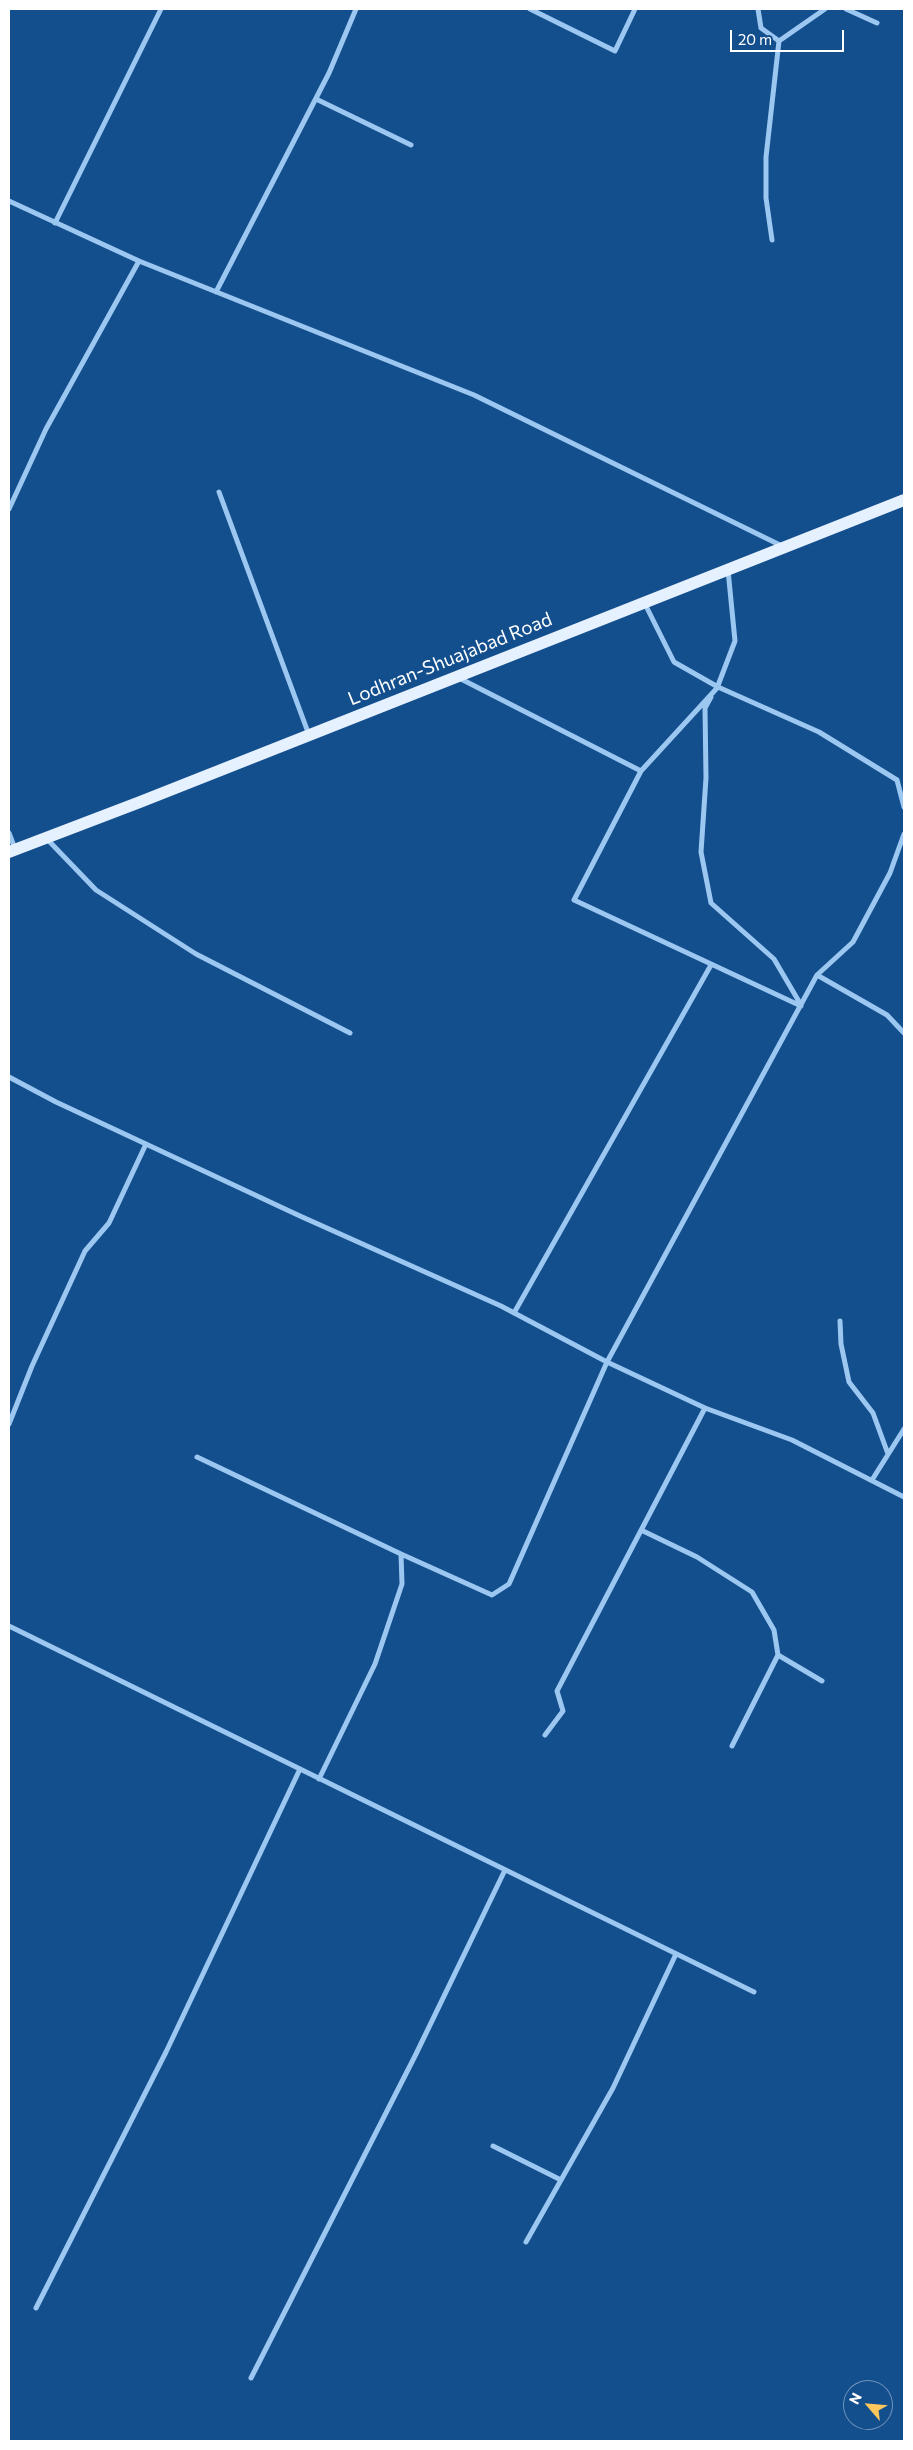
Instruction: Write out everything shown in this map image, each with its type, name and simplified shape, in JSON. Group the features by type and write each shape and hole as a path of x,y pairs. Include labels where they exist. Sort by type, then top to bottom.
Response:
{"main road":[{"name":"Lodhran-Shuajabad Road","path":"12,851 309,736 904,500"}],"street":[{"path":"55,223 161,9"},
{"path":"216,292 316,99 356,9"},
{"path":"530,9 616,51 635,9"},
{"path":"758,9 761,28 779,41"},
{"path":"772,240 766,198 766,157 779,41 825,9"},
{"path":"846,9 877,23"},
{"path":"316,99 411,145"},
{"path":"9,201 139,261 474,395 785,547"},
{"path":"9,509 46,429 139,261"},
{"path":"219,492 309,736"},
{"path":"728,569 735,641 718,687 705,708 706,778 701,852 711,903 774,959 801,1006"},
{"path":"644,603 674,662 718,687 819,732 897,780 904,807"},
{"path":"456,677 641,771"},
{"path":"718,687 641,771 574,900 711,966 801,1006"},
{"path":"9,833 12,851"},
{"path":"197,1457 492,1595 509,1584 607,1362 817,975 853,942 890,873 904,834"},
{"path":"45,838 96,890 138,917 196,954 350,1033"},
{"path":"514,1313 711,966"},
{"path":"817,975 887,1015 904,1033"},
{"path":"9,1077 146,1144 514,1313 607,1362 705,1408 792,1440 904,1497"},
{"path":"9,1424 32,1366 85,1251 109,1223 146,1144"},
{"path":"840,1322 849,1382 873,1413 888,1454"},
{"path":"545,1736 563,1711 557,1691 705,1408"},
{"path":"872,1480 904,1429"},
{"path":"641,1530 697,1557 752,1592 774,1630 778,1655 732,1746"},
{"path":"319,1779 375,1664 402,1584 401,1554"},
{"path":"9,1626 754,1992"},
{"path":"778,1655 822,1681"},
{"path":"36,2308 166,2052 300,1769"},
{"path":"251,2378 416,2054 505,1870"},
{"path":"526,2242 613,2088 676,1954"},
{"path":"493,2146 561,2180"}]}
